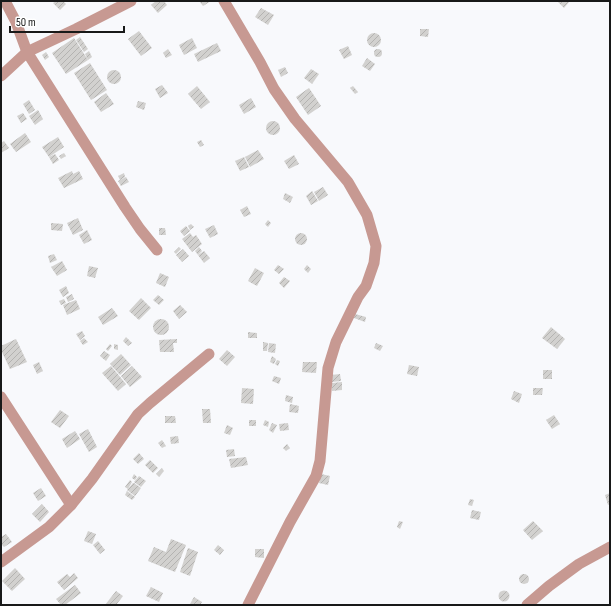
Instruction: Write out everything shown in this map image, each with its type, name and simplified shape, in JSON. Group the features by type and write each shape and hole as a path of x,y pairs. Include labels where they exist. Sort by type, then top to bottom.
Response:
{"street":[{"path":"5,1 16,22 27,52 125,207 157,250"},
{"path":"1,76 27,52 76,30 131,1"},
{"path":"224,1 274,89 295,119 348,182 367,215 376,246 374,263 366,286 358,297 336,342 328,368 320,461 316,476 290,522 248,605"},
{"path":"1,562 49,527 71,505 92,479 138,414 209,354"},
{"path":"1,397 71,505"},
{"path":"527,605 549,586 579,564 609,551"}],"building":[{"path":"56,1 63,1 66,4 60,10 53,3"},
{"path":"156,1 164,1 167,5 158,13 151,5"},
{"path":"199,1 211,1 203,6"},
{"path":"557,1 570,1 564,8"},
{"path":"261,8 274,15 268,25 255,17"},
{"path":"420,29 429,29 428,37 420,36"},
{"path":"139,31 152,48 141,56 128,39"},
{"path":"371,33 377,33 381,37 381,43 377,47 371,47 367,43 367,37"},
{"path":"80,37 88,49 84,52 76,40"},
{"path":"74,38 88,60 66,74 52,53"},
{"path":"192,38 197,48 184,55 179,45"},
{"path":"217,43 221,51 198,62 194,54"},
{"path":"348,46 352,55 344,59 339,50"},
{"path":"168,49 172,55 166,58 163,53"},
{"path":"376,49 380,49 382,53 380,57 376,57 374,55 374,51"},
{"path":"89,51 92,57 88,60 85,54"},
{"path":"46,52 49,57 45,60 42,55"},
{"path":"367,58 375,64 370,71 362,66"},
{"path":"90,63 107,90 91,100 74,73"},
{"path":"285,67 288,73 281,77 278,70"},
{"path":"311,69 319,74 312,84 304,78"},
{"path":"114,70 119,72 121,77 119,82 114,84 109,82 107,77 109,72"},
{"path":"162,85 168,93 160,98 155,89"},
{"path":"197,86 210,102 201,109 188,94"},
{"path":"353,86 358,92 355,94 350,88"},
{"path":"309,88 321,106 308,115 296,97"},
{"path":"106,93 114,104 101,112 94,102"},
{"path":"251,98 256,107 244,114 239,105"},
{"path":"29,100 35,110 29,114 23,104"},
{"path":"138,101 146,103 144,110 136,107"},
{"path":"38,110 43,119 35,125 29,116"},
{"path":"23,113 27,119 21,123 17,116"},
{"path":"270,121 276,121 280,125 280,131 276,135 270,135 266,131 266,125"},
{"path":"25,133 31,142 16,152 10,144"},
{"path":"58,137 64,147 49,157 42,147"},
{"path":"201,140 204,145 200,147 197,142"},
{"path":"4,141 9,148 1,153 1,143"},
{"path":"258,150 264,159 250,167 245,157"},
{"path":"64,153 66,156 61,159 59,156"},
{"path":"55,154 59,160 53,164 49,157"},
{"path":"294,155 299,164 289,169 284,161"},
{"path":"244,157 249,167 240,171 235,161"},
{"path":"72,171 73,174 79,171 83,179 64,188 58,178"},
{"path":"124,173 125,177 120,180 118,176"},
{"path":"126,177 129,182 121,186 118,181"},
{"path":"323,187 328,195 319,201 314,192"},
{"path":"312,191 318,201 311,205 306,196"},
{"path":"285,193 293,197 290,203 283,199"},
{"path":"247,206 251,214 244,217 240,210"},
{"path":"78,218 83,230 73,235 67,223"},
{"path":"268,220 271,223 268,227 265,224"},
{"path":"51,223 63,224 62,231 51,230"},
{"path":"191,224 194,227 190,230 188,226"},
{"path":"214,225 218,234 210,238 205,229"},
{"path":"186,226 190,231 184,236 180,231"},
{"path":"159,228 165,228 166,235 159,235"},
{"path":"87,230 92,240 84,244 79,235"},
{"path":"190,233 193,237 196,235 202,244 192,252 182,239"},
{"path":"299,233 303,233 307,239 303,245 299,245 295,241 295,237"},
{"path":"179,247 181,249 176,254 174,252"},
{"path":"199,247 202,251 198,255 195,251"},
{"path":"183,249 189,256 182,262 176,255"},
{"path":"204,251 210,258 204,263 198,255"},
{"path":"54,254 57,260 50,263 48,256"},
{"path":"62,261 67,270 57,276 51,267"},
{"path":"278,265 284,269 279,274 274,270"},
{"path":"307,265 311,269 308,273 304,269"},
{"path":"89,266 98,268 95,278 87,276"},
{"path":"255,268 264,273 257,286 248,281"},
{"path":"160,273 169,277 165,287 156,283"},
{"path":"284,277 290,281 284,288 279,283"},
{"path":"66,286 69,293 63,297 59,290"},
{"path":"72,294 74,299 68,302 66,297"},
{"path":"158,295 164,300 159,305 153,300"},
{"path":"141,298 151,308 139,320 129,311"},
{"path":"64,299 66,303 61,305 59,301"},
{"path":"76,300 80,309 67,315 63,305"},
{"path":"180,305 187,312 179,319 173,311"},
{"path":"112,308 118,316 103,325 98,317"},
{"path":"355,314 366,317 365,322 354,318"},
{"path":"161,319 168,324 169,327 164,334 161,335 154,330 153,327 158,320"},
{"path":"551,327 565,339 557,349 542,338"},
{"path":"82,331 85,336 80,340 76,334"},
{"path":"248,332 257,333 257,338 248,338"},
{"path":"126,337 132,343 128,346 123,341"},
{"path":"84,338 88,342 83,345 80,341"},
{"path":"16,339 27,362 10,369 1,350 1,346"},
{"path":"177,339 177,343 173,343 174,352 160,352 159,340"},
{"path":"263,342 268,343 267,351 263,351"},
{"path":"269,343 276,344 275,353 268,352"},
{"path":"376,343 383,346 380,351 374,348"},
{"path":"110,344 112,346 108,351 106,349"},
{"path":"114,344 118,345 118,350 114,349"},
{"path":"227,350 235,357 227,366 219,359"},
{"path":"104,351 110,355 106,361 100,356"},
{"path":"121,354 131,365 120,375 110,364"},
{"path":"272,356 276,359 274,364 270,362"},
{"path":"277,360 280,361 278,366 275,364"},
{"path":"39,362 43,371 37,374 33,365"},
{"path":"303,362 317,362 316,373 302,372"},
{"path":"409,365 419,367 417,376 407,374"},
{"path":"111,366 126,384 118,391 102,373"},
{"path":"132,366 142,377 130,387 121,376"},
{"path":"543,370 552,370 552,379 543,379"},
{"path":"340,374 341,381 332,382 331,375"},
{"path":"274,376 281,378 279,384 272,381"},
{"path":"342,382 342,390 332,391 332,383"},
{"path":"242,388 254,389 253,404 241,403"},
{"path":"533,388 543,388 542,395 533,395"},
{"path":"514,391 522,394 519,403 511,399"},
{"path":"286,395 293,397 292,403 285,401"},
{"path":"290,404 299,406 298,413 289,412"},
{"path":"202,409 210,409 211,423 203,423"},
{"path":"60,410 69,416 60,428 51,422"},
{"path":"554,415 560,424 552,429 546,420"},
{"path":"165,416 175,416 176,423 165,423"},
{"path":"249,420 256,420 256,426 249,426"},
{"path":"265,420 269,422 268,427 263,425"},
{"path":"272,423 277,425 273,433 269,430"},
{"path":"288,423 289,430 280,431 279,424"},
{"path":"227,425 233,428 230,435 224,433"},
{"path":"88,429 97,447 89,452 79,434"},
{"path":"75,431 80,439 67,448 62,439"},
{"path":"178,436 179,443 171,444 170,437"},
{"path":"162,440 166,446 162,448 158,443"},
{"path":"287,444 290,448 286,451 283,448"},
{"path":"234,449 235,456 227,457 226,450"},
{"path":"139,453 144,459 138,464 133,459"},
{"path":"246,457 248,465 231,468 229,459"},
{"path":"150,460 158,468 153,473 145,465"},
{"path":"162,468 164,471 159,477 156,474"},
{"path":"134,474 137,477 135,480 132,478"},
{"path":"321,474 330,476 328,485 319,483"},
{"path":"139,476 146,481 141,487 134,482"},
{"path":"130,480 132,482 128,489 125,487"},
{"path":"133,483 141,488 135,496 127,490"},
{"path":"41,488 46,496 38,501 33,493"},
{"path":"127,491 135,497 132,500 125,495"},
{"path":"610,493 610,504 608,505 605,495"},
{"path":"470,499 474,500 472,506 468,505"},
{"path":"42,504 49,512 40,522 32,514"},
{"path":"472,510 481,512 479,520 470,518"},
{"path":"399,521 403,522 400,529 397,527"},
{"path":"533,521 543,531 532,540 523,530"},
{"path":"88,531 96,534 92,544 84,541"},
{"path":"6,534 12,542 4,547 1,544 1,537"},
{"path":"171,539 186,545 175,572 148,561 154,547 166,552"},
{"path":"98,541 105,550 100,554 93,545"},
{"path":"218,545 224,550 220,555 214,550"},
{"path":"188,548 198,552 190,576 180,572"},
{"path":"255,549 264,549 264,558 255,557"},
{"path":"15,568 25,579 12,591 2,581"},
{"path":"74,573 78,578 64,590 57,582 67,574 70,577"},
{"path":"522,574 526,574 528,575 528,583 522,584 519,581 519,577"},
{"path":"75,585 81,593 65,605 61,605 56,599"},
{"path":"151,587 163,593 159,602 146,596"},
{"path":"116,591 123,596 116,605 105,605"},
{"path":"502,591 506,591 508,592 508,600 502,601 499,598 499,594"},
{"path":"194,597 202,602 200,605 190,604"}]}
